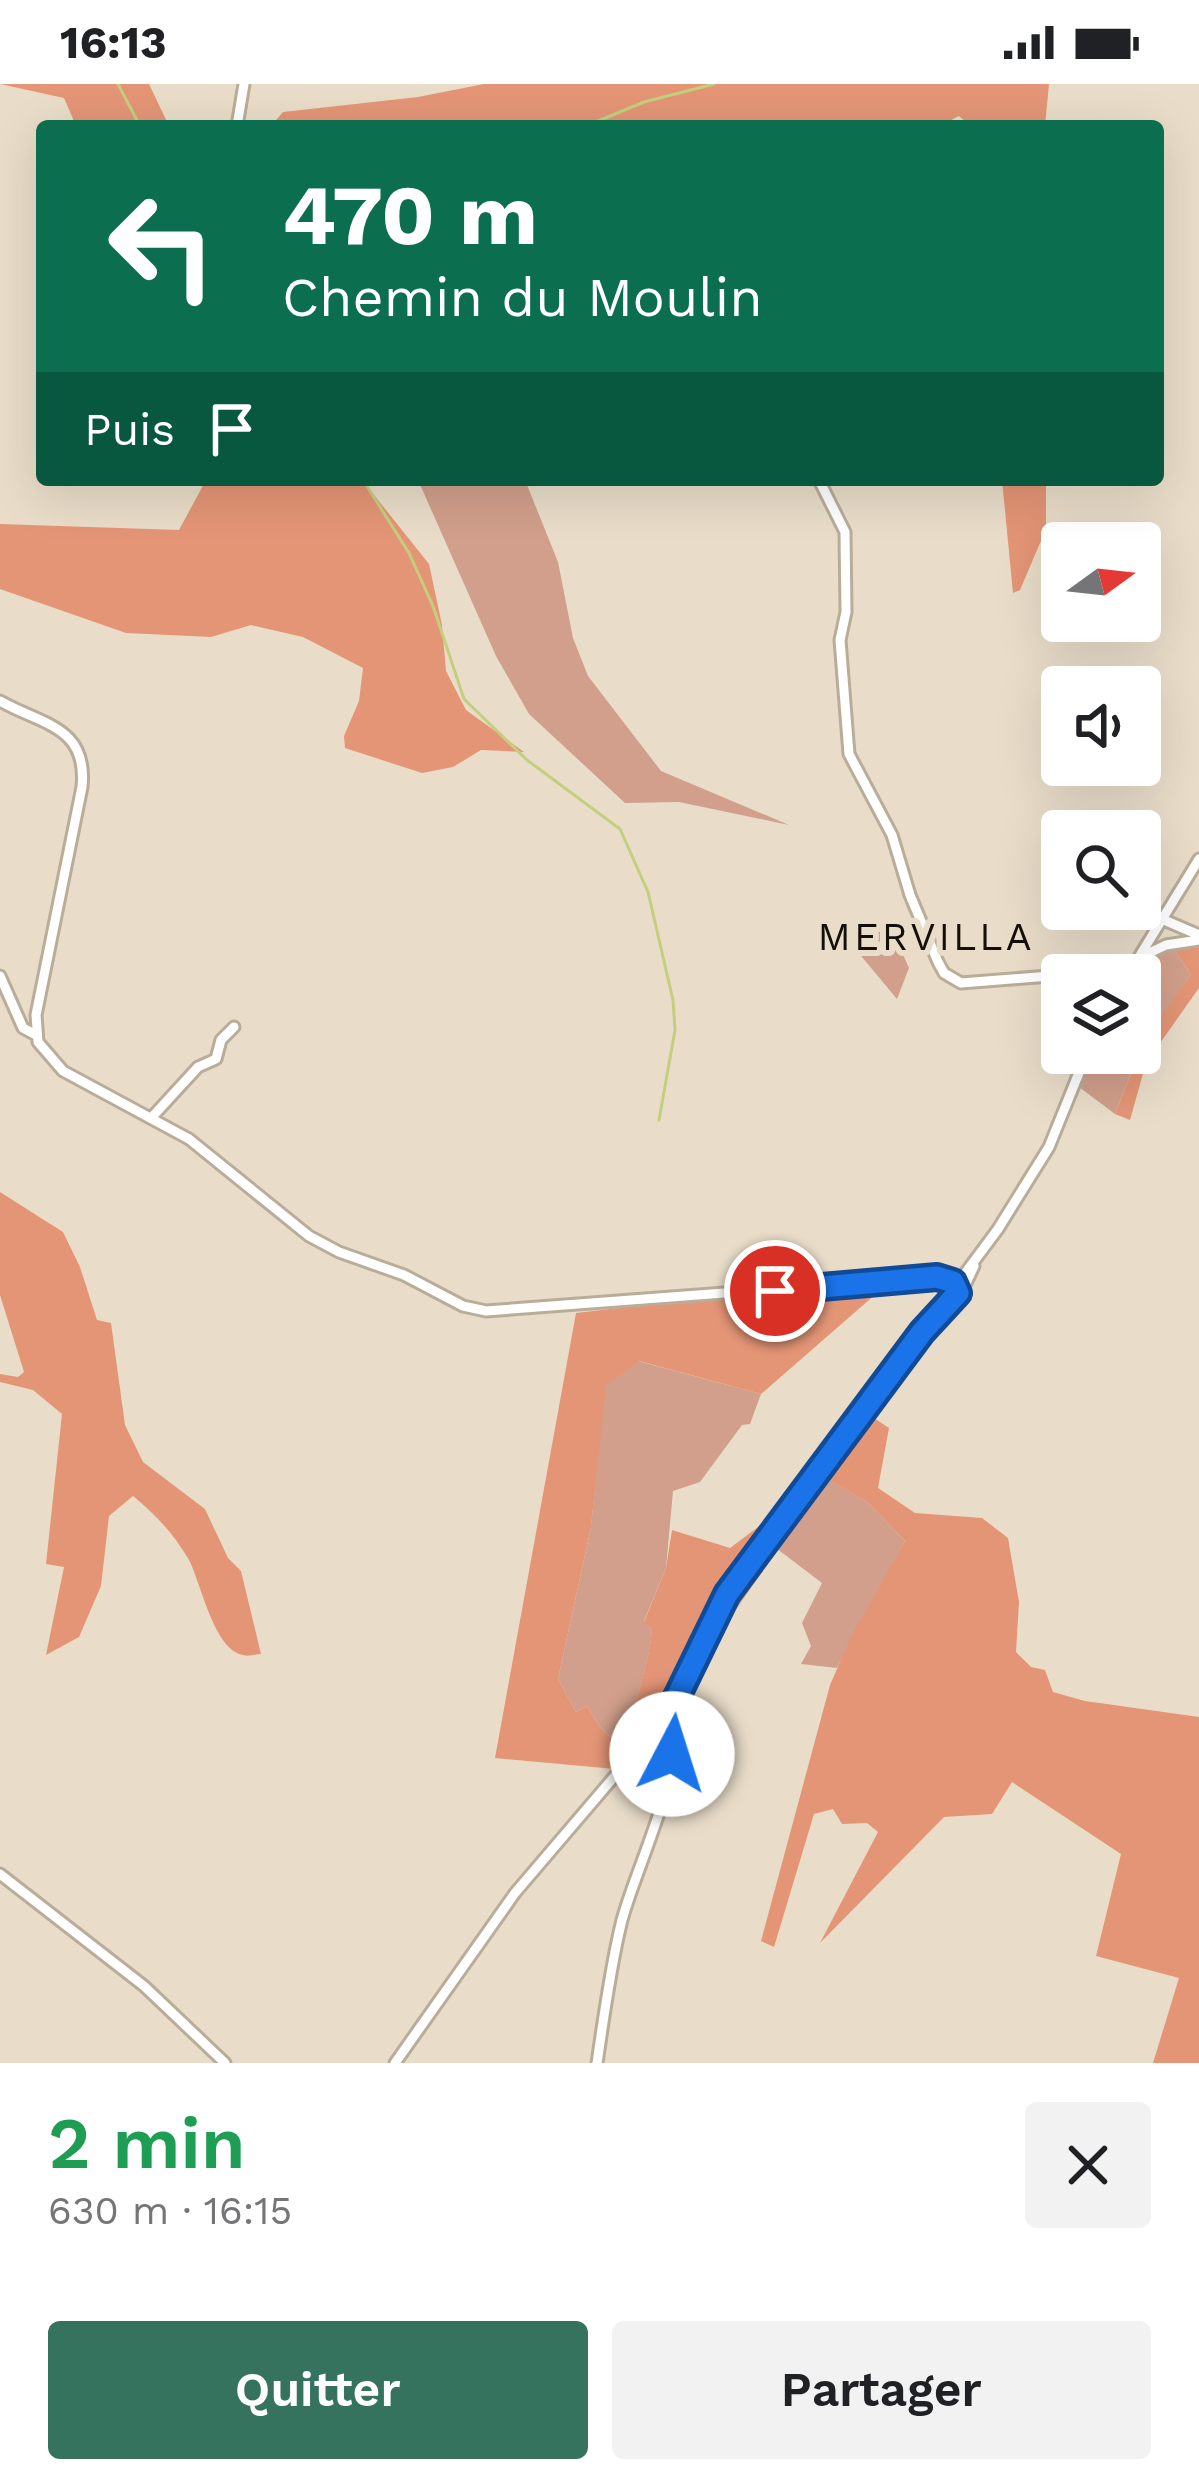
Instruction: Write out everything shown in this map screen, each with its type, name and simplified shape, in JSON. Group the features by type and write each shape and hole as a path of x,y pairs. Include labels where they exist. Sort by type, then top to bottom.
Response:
{"street":[{"path":"238,120 244,84"},
{"path":"822,486 845,532 846,612 841,640 849,754 892,835 923,930 948,977 961,983 1041,977"},
{"path":"0,701 68,735 82,764 82,787 39,1000 36,1035 45,1052 72,1078 189,1138 309,1236 469,1308 521,1310 929,1279 947,1279 954,1290"},
{"path":"1147,954 1199,859"},
{"path":"1143,954 1179,906 1199,869"},
{"path":"1179,906 1185,936"},
{"path":"1167,923 1185,936"},
{"path":"1147,954 1185,936 1199,937"},
{"path":"0,976 23,1028 36,1035"},
{"path":"153,1116 198,1066 216,1059 221,1040 234,1027"},
{"path":"395,2063 515,1893 672,1707 727,1594 979,1256 1049,1147 1079,1074"},
{"path":"597,2063 622,1921 662,1803 675,1737 672,1707"},
{"path":"0,1874 144,1986 225,2063"}],"shaded area":[{"path":"0,84 149,84 166,120 73,120 64,98"},
{"path":"484,84 1049,84 1046,120 963,120 959,116 951,120 276,120 283,112 418,97"},
{"path":"203,486 367,486 429,564 446,671 466,710 524,752 481,750 453,767 422,773 345,748 344,736 359,701 363,668 303,637 251,625 211,637 126,633 0,589 0,524 179,530"},
{"path":"421,486 527,486 558,562 573,638 588,676 661,771 789,825 679,802 625,803 529,714 496,656"},
{"path":"1003,486 1046,486 1046,522 1041,522 1041,541 1020,590 1013,593"},
{"path":"888,921 909,968 897,999 857,951 875,941 874,927"},
{"path":"1199,942 1199,988 1161,1042 1161,1018 1191,974 1173,948"},
{"path":"1173,948 1191,974 1161,1020 1161,954"},
{"path":"1084,1074 1131,1074 1115,1114 1079,1087"},
{"path":"1131,1074 1143,1074 1130,1120 1115,1114"},
{"path":"0,1192 63,1232 97,1320 111,1323 125,1425 143,1462 205,1509 228,1558 241,1571 261,1654 243,1655 224,1641 183,1551 133,1496 109,1516 101,1586 79,1637 46,1655 64,1567 46,1564 62,1414 33,1390 0,1382 0,1374 18,1377 24,1372 0,1295"},
{"path":"884,1273 885,1286 761,1394 639,1361 606,1386 591,1527 558,1679 576,1712 587,1706 613,1740 630,1734 651,1642 652,1629 644,1622 666,1568 672,1530 730,1548 825,1477 871,1416 889,1428 878,1488 915,1513 982,1518 1008,1538 1019,1602 1016,1652 1031,1667 1045,1670 1053,1692 1199,1717 1199,2063 1153,2063 1179,1978 1096,1956 1121,1854 1012,1782 992,1814 944,1817 820,1943 878,1832 867,1823 842,1824 833,1809 814,1814 774,1947 761,1941 830,1685 905,1541 867,1502 826,1478 826,1488 671,1701 615,1769 495,1758 576,1313 679,1301 684,1294"},
{"path":"638,1361 761,1394 750,1424 742,1425 700,1482 673,1491 666,1568 644,1621 652,1629 651,1642 630,1734 614,1741 587,1706 576,1712 558,1679 591,1527 605,1386"},
{"path":"825,1477 867,1502 905,1541 837,1668 801,1664 811,1646 802,1623 822,1583 776,1548 826,1488"}],"waterway":[{"path":"118,84 137,120"},
{"path":"600,120 644,102 714,84"},
{"path":"367,486 409,553 433,606 464,699 527,760 620,829 648,892 673,1000 675,1030 659,1120"}],"district":[{"name":"MERVILLA","path":"926,936"}],"route":[{"path":"672,1754 676,1723 672,1707 727,1594 922,1332 958,1293 953,1282 937,1277 775,1291"}]}
